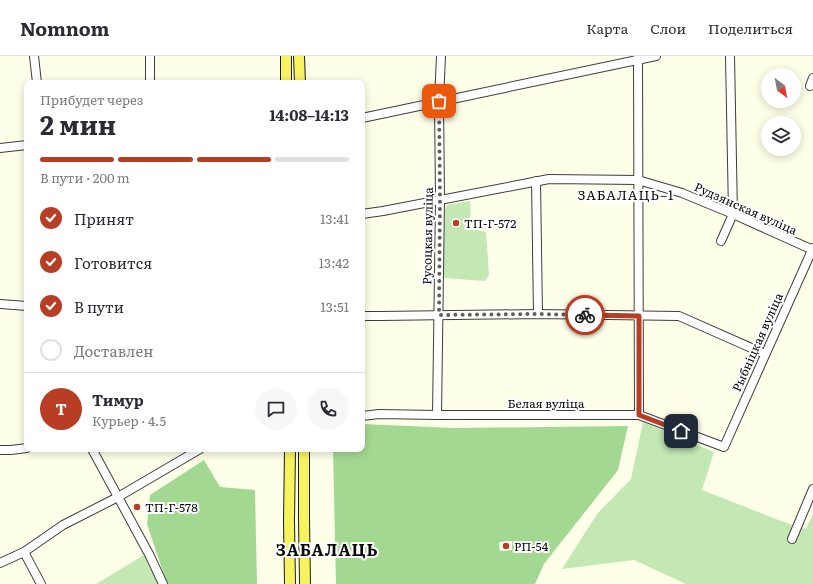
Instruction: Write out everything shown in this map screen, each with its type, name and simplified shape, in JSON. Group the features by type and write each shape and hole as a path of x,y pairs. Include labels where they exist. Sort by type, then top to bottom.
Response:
{"main road":[{"path":"286,56 286,80"},
{"path":"299,56 300,80"},
{"path":"290,452 290,584"},
{"path":"304,452 305,584"}],"street":[{"path":"34,56 37,80"},
{"path":"150,56 150,80"},
{"name":"Русоцкая вуліца","path":"437,415 440,199 439,101 441,56"},
{"path":"365,117 638,58 656,56"},
{"path":"721,241 733,214 730,56"},
{"path":"638,58 639,415"},
{"path":"0,148 24,145"},
{"name":"Рудзянская вуліца","path":"365,214 555,178 638,180 682,193 813,249"},
{"path":"536,181 538,314"},
{"name":"Рыбніцкая вуліца","path":"724,447 813,249"},
{"path":"0,304 24,306"},
{"path":"365,316 538,314 679,316 765,354"},
{"name":"Белая вуліца","path":"365,416 379,414 639,415 724,447"},
{"path":"0,450 24,448"},
{"path":"94,452 150,556 163,584"},
{"path":"0,563 24,552 63,525 118,497 195,452"},
{"path":"792,539 813,489"},
{"path":"24,552 41,584"}],"green space":[{"path":"470,201 471,229 486,232 489,275 485,281 443,278 445,210 447,205","holes":["452,219 460,219 460,227 452,227"]},
{"path":"643,422 714,452 702,490 789,524 806,529 813,514 813,584 686,584 634,560 562,569 597,514 631,479"},
{"path":"365,424 455,428 628,426 618,470 544,564 535,584 336,584 333,452 365,452","holes":["512,541 512,550 500,551 499,542"]},
{"path":"204,460 220,487 255,490 257,584 168,584 165,578 147,524 150,495"},
{"path":"144,555 160,584 96,584"}],"way so far":[{"path":"439,101 439,315 585,315"}],"place":[{"name":"ТП-Г-572","path":"456,223"},
{"name":"ТП-Г-578","path":"137,507"},
{"name":"РП-54","path":"506,546"}],"district":[{"name":"ЗАБАЛАЦЬ–1","path":"626,194"},
{"name":"ЗАБАЛАЦЬ","path":"327,549"}],"route":[{"path":"585,315 639,316 639,415 681,431"}]}
